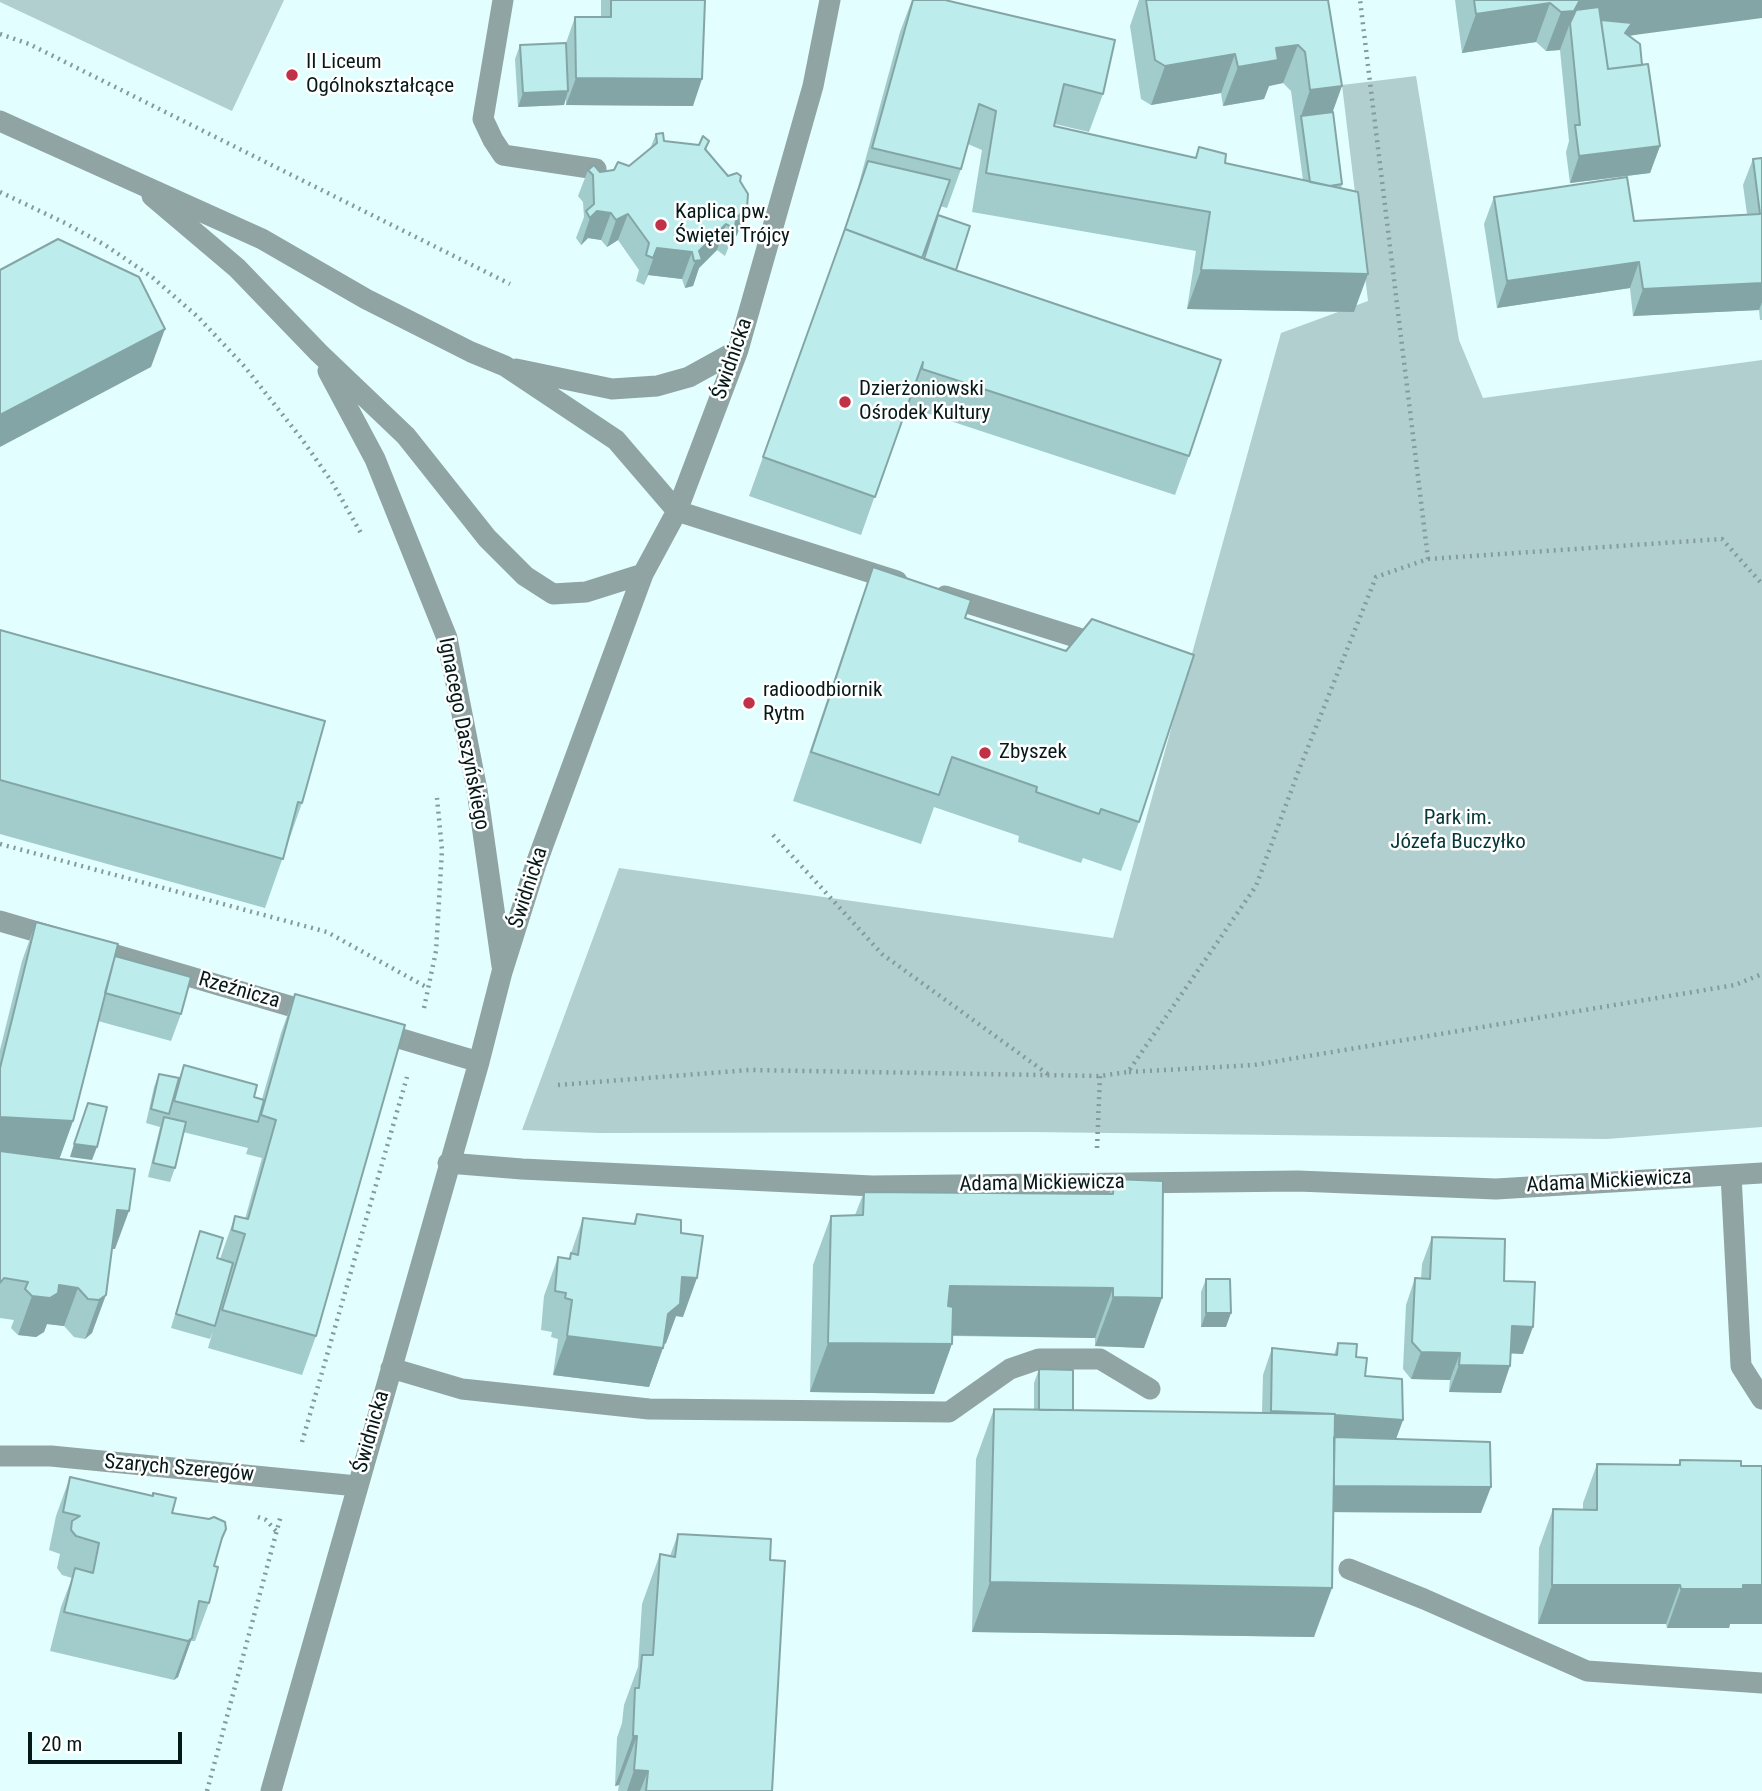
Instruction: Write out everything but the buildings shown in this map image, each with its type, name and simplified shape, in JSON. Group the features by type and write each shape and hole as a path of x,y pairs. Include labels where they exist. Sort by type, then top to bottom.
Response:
{"street":[{"path":"503,0 483,119 494,140 503,155 596,169"},
{"name":"Świdnicka","path":"271,1791 479,1062 502,972 536,864 643,574 677,511 738,350 813,86 834,1"},
{"name":"Ignacego Daszyńskiego","path":"0,121 262,239 366,299 471,352 505,366 612,389 657,386 690,377 738,350"},
{"name":"Ignacego Daszyńskiego","path":"131,179 237,268 319,353 406,436 486,538 526,576 553,594 586,592 643,574"},
{"name":"Ignacego Daszyńskiego","path":"319,353 375,458 447,638 477,790 502,972"},
{"name":"Ignacego Daszyńskiego","path":"505,366 615,440 677,511"},
{"path":"677,511 1117,650"},
{"name":"Rzeźnicza","path":"0,920 335,1019"},
{"path":"362,1027 479,1062"},
{"name":"Adama Mickiewicza","path":"448,1163 872,1186 1298,1181 1496,1189 1762,1173"},
{"path":"1731,1175 1741,1366 1762,1399"},
{"path":"391,1368 462,1388 649,1409 948,1412 1010,1369 1039,1359 1100,1359 1150,1389"},
{"name":"Szarych Szeregów","path":"0,1456 51,1456 357,1486"},
{"path":"1349,1569 1587,1671 1762,1683"}],"path":[{"path":"1360,0 1428,559"},
{"path":"0,34 29,44 510,284"},
{"path":"0,192 104,245 152,277 198,317 245,367 301,438 332,482 363,537"},
{"path":"1128,1072 1256,887 1300,767 1376,577 1428,559 1722,539 1762,584"},
{"path":"423,1012 436,951 442,850 435,786"},
{"path":"773,835 882,954 1050,1076"},
{"path":"0,844 327,932 428,988"},
{"path":"558,1085 749,1070 1100,1076 1254,1065 1735,985 1762,974"},
{"path":"299,1453 407,1075"},
{"path":"1095,1183 1100,1076"},
{"path":"207,1791 281,1517"}],"green space":[{"path":"0,0 284,0 232,111"},
{"name":"Park im. Józefa Buczyłko","path":"1416,76 1459,340 1483,398 1762,360 1762,1127 1607,1139 1030,1132 598,1133 522,1130 619,868 1113,938 1281,333 1368,301 1342,85"}],"place":[{"name":"II Liceum Ogólnokształcące","path":"292,75"},
{"name":"Kaplica pw. Świętej Trójcy","path":"661,225"},
{"name":"Dzierżoniowski Ośrodek Kultury","path":"845,402"},
{"name":"radioodbiornik Rytm","path":"749,703"},
{"name":"Zbyszek","path":"985,753"}]}
